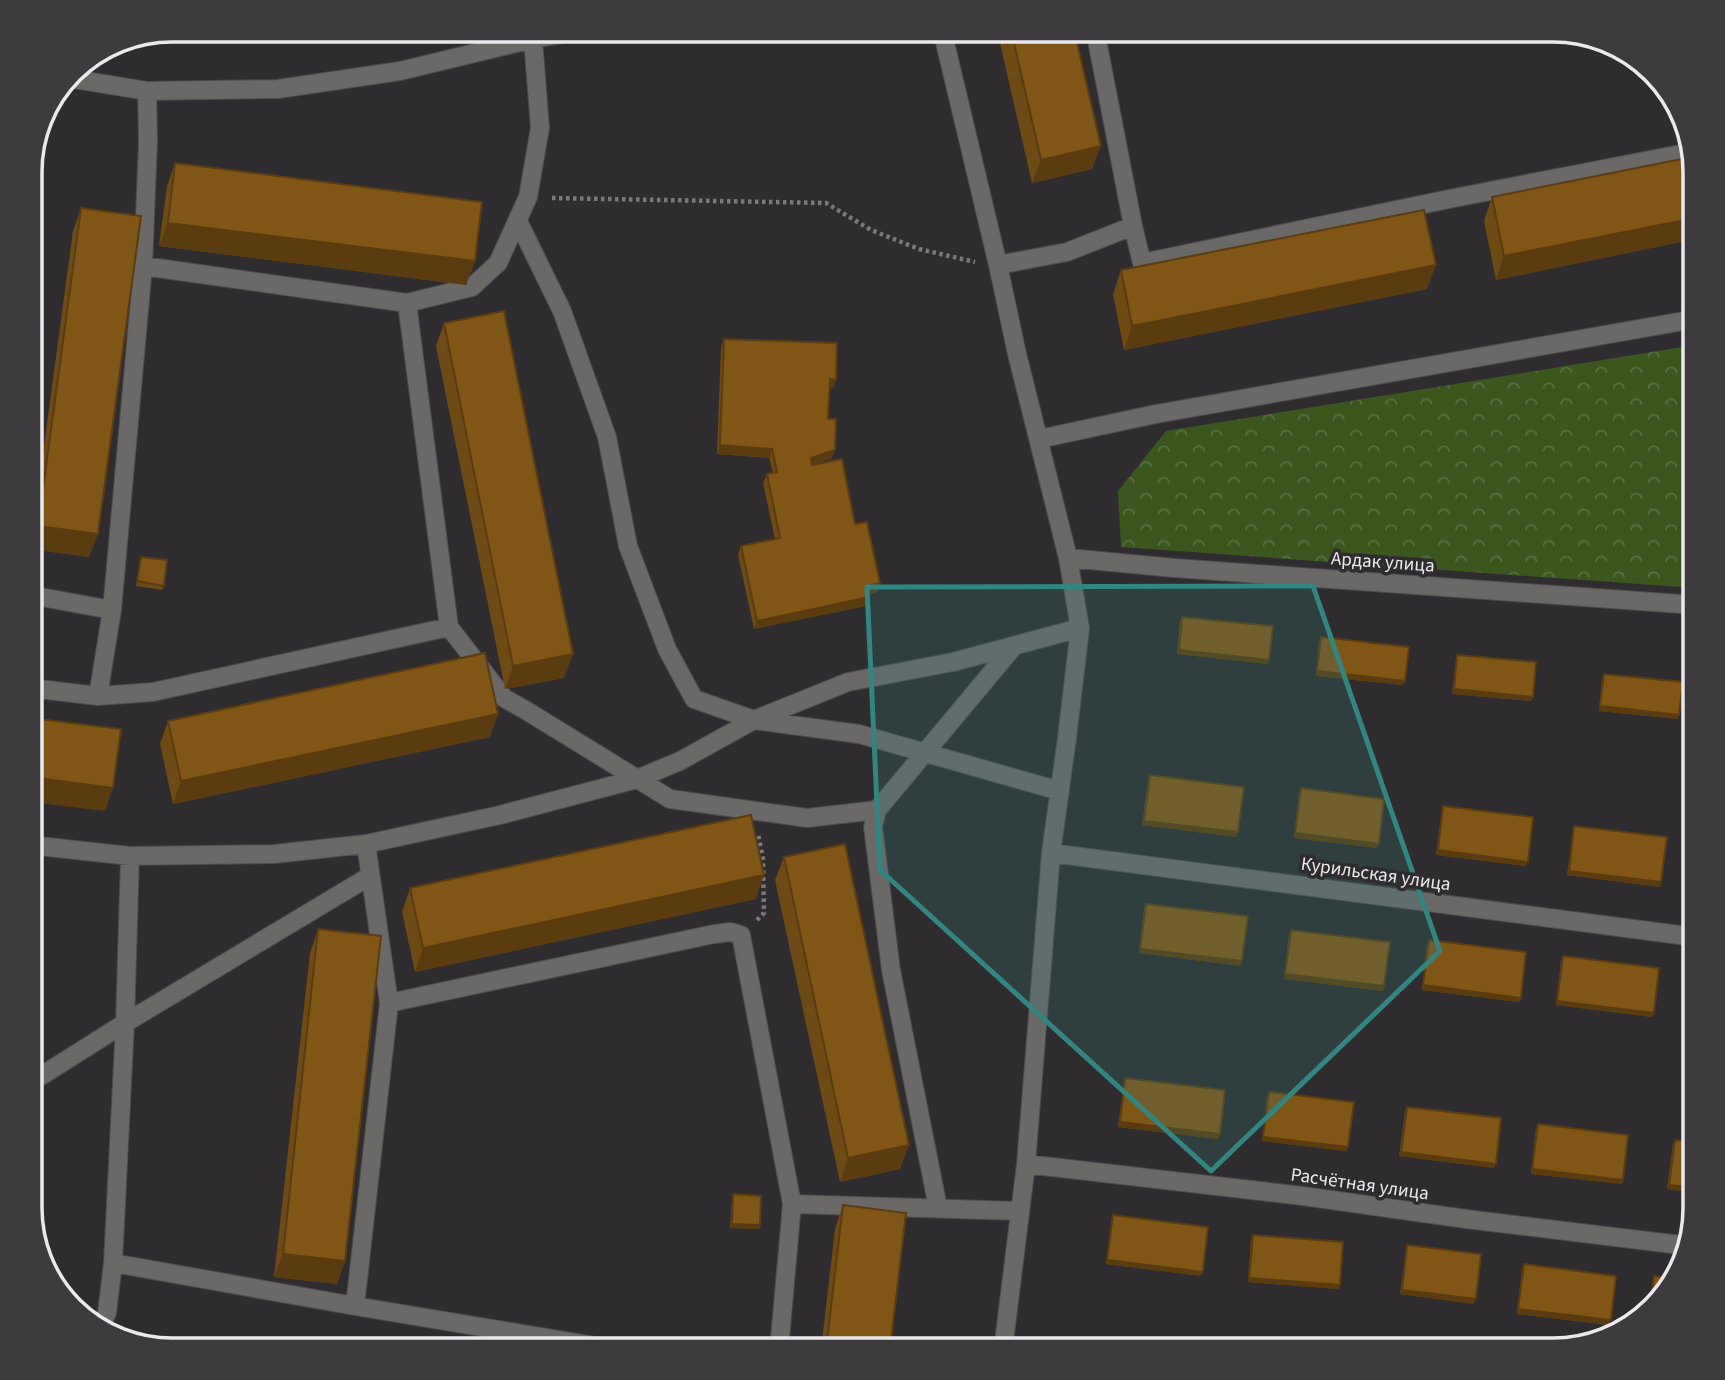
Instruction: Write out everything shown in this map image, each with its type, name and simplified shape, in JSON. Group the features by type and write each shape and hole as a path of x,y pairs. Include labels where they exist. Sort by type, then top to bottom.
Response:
{"street":[{"path":"80,80 147,91 278,89 400,71 521,42"},
{"path":"143,266 407,303 472,287 498,263 528,197 540,128 533,42"},
{"path":"945,42 992,265 1068,558 1080,628 1051,853 1026,1164 1004,1338"},
{"path":"1097,42 1142,262 1682,154"},
{"path":"98,696 112,610 143,266 148,141 147,91"},
{"path":"518,221 562,311 607,437 628,546 667,649 694,699 754,720 859,734 1060,791"},
{"path":"992,265 1067,253 1133,226"},
{"path":"407,303 449,627 503,698 670,799 807,818 877,810"},
{"path":"1039,439 1156,414 1683,321"},
{"name":"Ардак улица","path":"1068,558 1683,604"},
{"path":"42,597 112,610"},
{"path":"42,689 98,696 153,692 449,627"},
{"path":"42,846 130,856 274,854 366,844 500,815 637,779 680,761 754,720 848,682 953,662 1080,628"},
{"path":"938,1208 891,970 873,827 877,810 1014,646"},
{"path":"355,1306 389,1003 366,844"},
{"name":"Курильская улица","path":"1051,853 1683,935"},
{"path":"104,1319 113,1263 130,856"},
{"path":"42,1075 370,876"},
{"path":"389,1003 714,934 731,932 741,935 792,1204 780,1338"},
{"name":"Расчётная улица","path":"1026,1164 1303,1196 1678,1245"},
{"path":"792,1204 1020,1211"},
{"path":"113,1263 548,1338"}],"path":[{"path":"528,197 826,203 871,230 919,249 992,265"},
{"path":"741,935 764,913 763,859 754,810"}],"highlighted area":[{"path":"1313,586 1440,951 1211,1171 880,870 867,587"}],"green space":[{"path":"1683,347 1683,587 1121,547 1118,491 1166,431"}],"building":[{"path":"1014,42 1077,42 1101,146 1041,160"},
{"path":"1683,159 1683,220 1504,256 1492,197"},
{"path":"175,163 482,202 475,261 168,223"},
{"path":"81,208 141,216 98,534 42,527 42,496"},
{"path":"1424,210 1436,265 1132,326 1121,270"},
{"path":"504,311 573,654 513,666 444,323"},
{"path":"724,339 837,343 836,380 830,379 828,419 836,419 835,450 811,458 812,465 842,459 855,524 867,522 880,583 867,586 869,597 757,621 741,546 780,538 767,474 777,472 772,449 720,445"},
{"path":"141,557 167,560 164,586 137,581"},
{"path":"1182,617 1273,626 1269,660 1179,650"},
{"path":"1321,637 1409,647 1405,681 1317,671"},
{"path":"485,653 498,714 181,781 168,721"},
{"path":"1457,655 1536,662 1533,697 1454,689"},
{"path":"1604,674 1683,682 1679,715 1600,706"},
{"path":"42,719 121,729 113,788 42,779"},
{"path":"1150,775 1244,787 1238,832 1144,821"},
{"path":"1301,788 1384,799 1379,844 1295,833"},
{"path":"1443,806 1533,817 1528,862 1438,850"},
{"path":"751,815 764,875 423,948 410,888"},
{"path":"1574,826 1667,837 1661,882 1569,871"},
{"path":"845,844 909,1145 848,1158 784,857"},
{"path":"1146,904 1248,916 1242,961 1140,949"},
{"path":"318,929 381,936 345,1261 283,1254"},
{"path":"1291,930 1390,942 1384,986 1285,974"},
{"path":"1429,940 1526,952 1521,998 1423,985"},
{"path":"1563,956 1659,968 1654,1013 1557,1001"},
{"path":"1125,1078 1225,1090 1220,1134 1120,1122"},
{"path":"1269,1092 1354,1102 1348,1147 1263,1137"},
{"path":"1407,1107 1501,1118 1496,1164 1401,1152"},
{"path":"1538,1124 1628,1135 1623,1180 1532,1169"},
{"path":"1675,1140 1683,1141 1683,1187 1669,1185"},
{"path":"733,1194 761,1196 760,1225 732,1224"},
{"path":"843,1205 906,1213 891,1338 827,1338"},
{"path":"1113,1215 1208,1227 1203,1272 1107,1260"},
{"path":"1253,1235 1343,1242 1340,1285 1249,1278"},
{"path":"1407,1245 1481,1254 1476,1299 1402,1290"},
{"path":"1524,1264 1616,1276 1611,1320 1518,1309"},
{"path":"1654,1276 1663,1277 1656,1287 1652,1293"}]}
